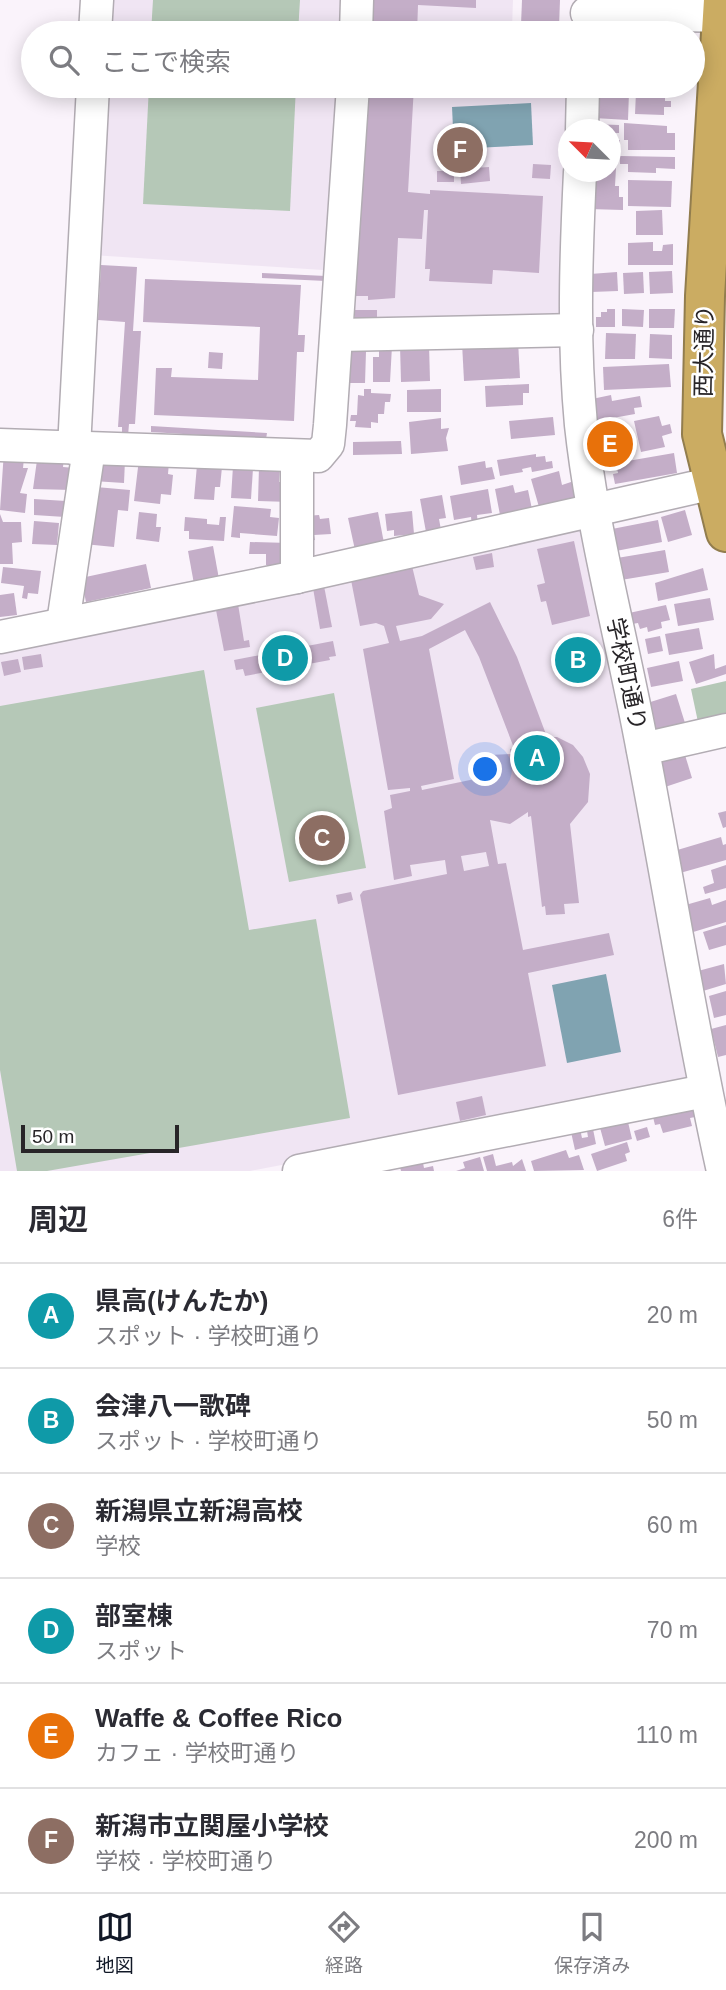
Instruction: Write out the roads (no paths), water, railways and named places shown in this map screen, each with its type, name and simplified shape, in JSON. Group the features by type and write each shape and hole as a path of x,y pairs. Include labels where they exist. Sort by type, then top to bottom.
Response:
{"highway":[{"name":"西大通り","path":"723,10 716,296 702,434 726,532"}],"street":[{"path":"96,21 97,0"},
{"path":"356,21 357,0"},
{"path":"586,16 723,10"},
{"path":"63,623 81,449 93,98"},
{"path":"0,445 318,456 328,444 338,335 352,98"},
{"path":"582,119 583,98"},
{"name":"学校町通り","path":"580,182 575,281 581,424 594,511 643,750 705,1091 723,1171"},
{"path":"338,335 577,330"},
{"path":"297,457 297,577"},
{"path":"0,636 297,577 714,484"},
{"path":"643,750 726,730"},
{"path":"299,1171 705,1091"}],"water":[{"path":"531,103 533,145 454,149 452,107"},
{"path":"606,974 621,1052 567,1063 552,985"}],"place":[{"name":"新潟市立関屋小学校","path":"460,150"},
{"name":"Waffe & Coffee Rico","path":"610,444"},
{"name":"部室棟","path":"285,658"},
{"name":"会津八一歌碑","path":"578,660"},
{"name":"県高(けんたか)","path":"537,758"},
{"name":"新潟県立新潟高校","path":"322,838"}]}
